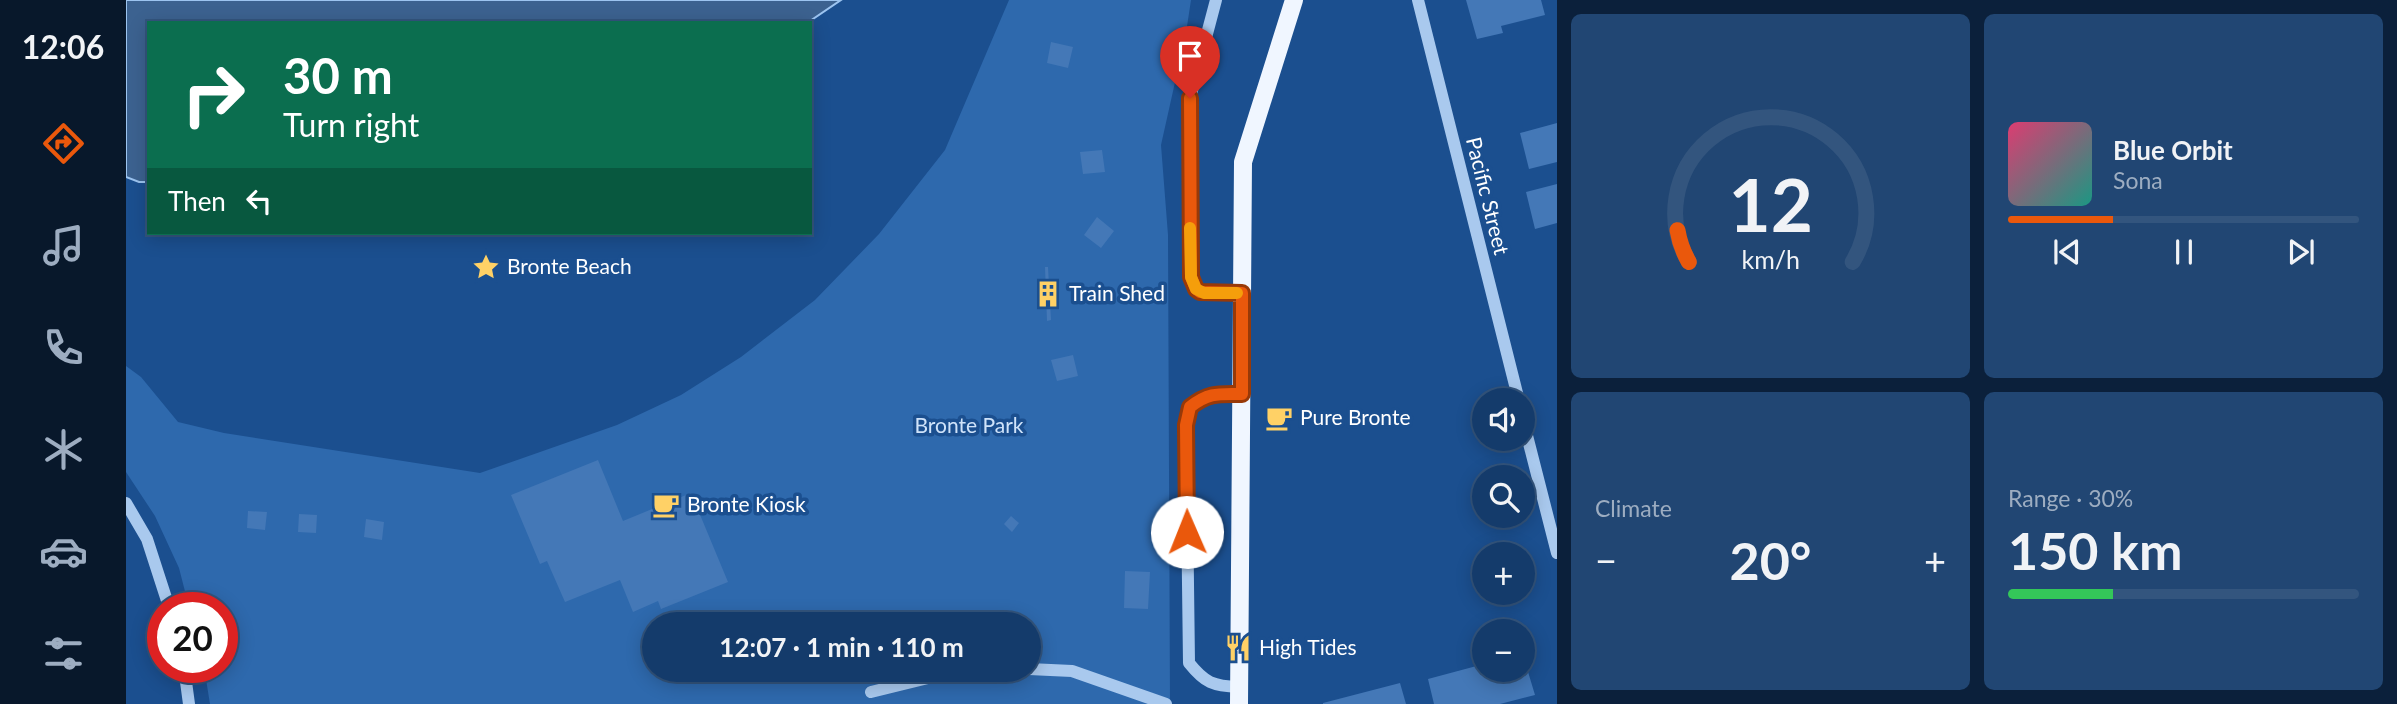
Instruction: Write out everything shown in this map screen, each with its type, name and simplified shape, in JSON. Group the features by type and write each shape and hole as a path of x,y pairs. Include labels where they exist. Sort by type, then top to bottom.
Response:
{"main road":[{"path":"1239,695 1243,162 1294,0"}],"street":[{"path":"1216,0 1190,98 1191,277 1200,292 1242,293"},
{"name":"Pacific Street","path":"1418,0 1516,388"},
{"path":"1239,695 1201,679 1189,663 1186,425 1190,407 1203,397 1214,394 1242,394"},
{"path":"1531,451 1557,553"},
{"path":"126,503 147,539 164,592"},
{"path":"1041,670 1072,671 1166,704"},
{"path":"871,692 912,682"},
{"path":"186,683 189,704"}],"green space":[{"name":"Bronte Park","path":"1009,0 1191,0 1161,145 1168,235 1170,704 210,704 207,683 238,683 238,592 185,592 179,568 155,516 126,472 126,366 141,377 178,422 224,433 480,473 617,425 681,395 741,357 815,300 879,234 945,150"}],"shaded area":[{"path":"126,0 841,0 810,21 147,21 147,182 126,177"}],"building":[{"path":"1466,0 1541,0 1545,15 1501,26 1503,33 1477,39"},
{"path":"1051,42 1073,47 1068,68 1047,63"},
{"path":"1557,123 1557,162 1529,169 1520,133"},
{"path":"1102,150 1105,172 1083,174 1080,152"},
{"path":"1557,184 1557,223 1535,229 1526,192"},
{"path":"1097,217 1114,231 1101,248 1084,235"},
{"name":"Train Shed","path":"1045,267 1048,267 1051,320 1047,321"},
{"path":"1073,355 1078,376 1057,381 1051,360"},
{"path":"598,460 623,521 691,493 728,582 661,609 658,601 633,612 620,580 565,602 547,561 540,564 511,495"},
{"path":"248,511 267,512 265,530 247,528"},
{"path":"299,514 317,515 316,533 298,532"},
{"path":"1011,516 1019,523 1012,532 1004,524"},
{"path":"366,519 384,522 382,540 364,537"},
{"path":"1125,571 1150,572 1148,609 1124,608"},
{"path":"1472,667 1472,682 1531,682 1535,695 1500,704 1434,704 1428,679"},
{"path":"1400,683 1406,704 1323,704 1323,703"}],"slow traffic":[{"path":"1190,228 1191,277 1196,289 1204,293 1237,293"}],"place":[{"name":"Bronte Beach","path":"486,267"},
{"name":"Train Shed","path":"1048,294"},
{"name":"Pure Bronte","path":"1279,418"},
{"name":"Bronte Kiosk","path":"666,505"},
{"name":"High Tides","path":"1238,648"}],"route":[{"path":"1187,532 1186,425 1190,407 1203,397 1214,394 1242,394 1242,293 1200,292 1191,277 1190,98"}]}
